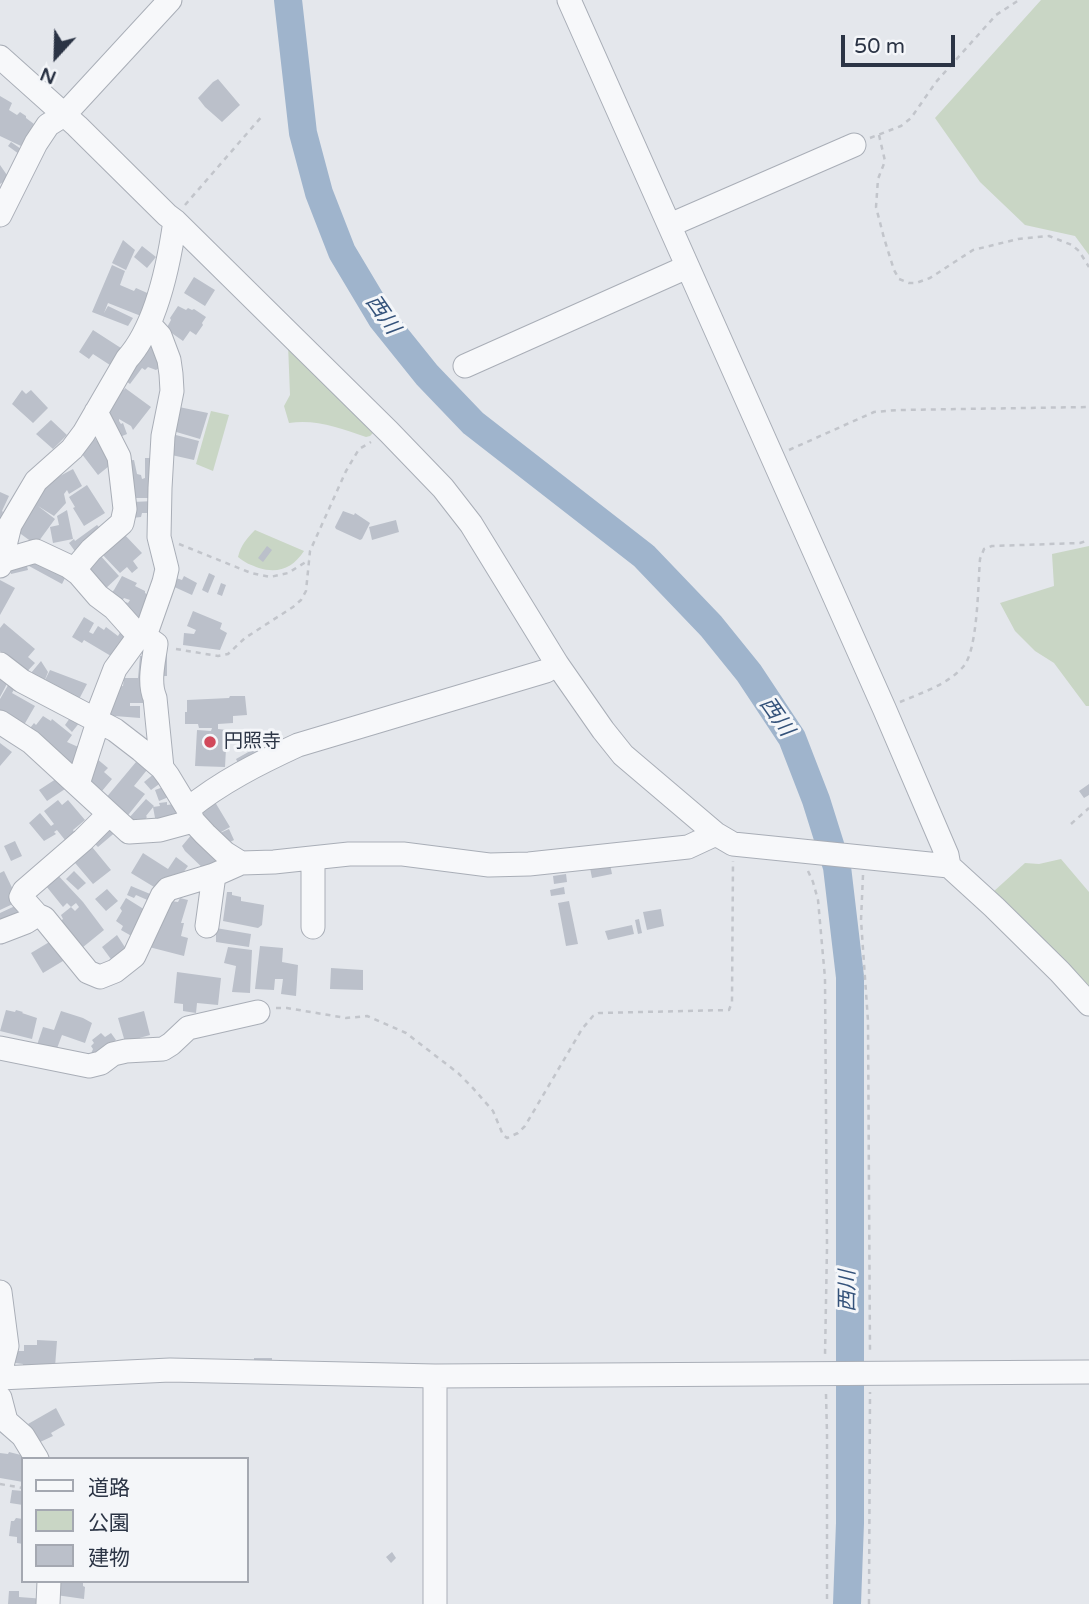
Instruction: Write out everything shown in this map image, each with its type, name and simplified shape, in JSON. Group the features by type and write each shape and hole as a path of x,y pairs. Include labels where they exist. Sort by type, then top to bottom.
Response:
{"street":[{"path":"0,215 36,143 48,125 64,115 170,0"},
{"path":"569,0 884,708 947,855 949,866 1032,944 1089,1004"},
{"path":"0,57 77,126 175,221 443,488 471,524 557,664 623,755 724,839"},
{"path":"670,225 854,145"},
{"path":"1,564 10,525 36,481 72,449 84,433 149,324 165,273 175,221"},
{"path":"465,366 687,267"},
{"path":"149,324 160,336 172,374 172,391 163,436 159,537 167,569 147,638 162,768"},
{"path":"74,570 91,550 122,523 125,509 119,457 96,412"},
{"path":"1,564 36,551 68,566 147,638"},
{"path":"78,784 115,669 147,638"},
{"path":"0,664 22,681 115,730 162,768 190,815 216,844 242,863"},
{"path":"0,722 31,742 129,832 160,830 190,815 208,792 298,745 546,671 557,664"},
{"path":"109,814 24,891 21,897 37,915 44,918 88,972 100,977 115,971 134,956 168,888 214,876 242,863 349,854 403,854 489,864 529,864 688,847 724,839 805,851 949,866"},
{"path":"313,859 313,927"},
{"path":"207,926 214,876"},
{"path":"0,933 37,915"},
{"path":"0,1048 89,1066 101,1063 113,1054 126,1051 163,1049 188,1028 258,1012"},
{"path":"0,1292 7,1346 0,1373"},
{"path":"0,1378 170,1370 435,1376 1089,1372"},
{"path":"435,1376 435,1604"},
{"path":"0,1398 6,1421 23,1436 36,1457"},
{"path":"48,1604 49,1583"}],"path":[{"path":"854,145 901,126 911,118 936,82 996,15 1018,0"},
{"path":"175,221 180,211 263,115"},
{"path":"879,135 885,161 878,179 876,207 899,279 916,283 930,278 973,250 1018,239 1049,236 1072,245 1089,267"},
{"path":"773,457 874,412 1089,407"},
{"path":"147,638 164,648 218,656 228,654 245,638 293,607 306,591 310,551 346,471 359,449 389,432"},
{"path":"159,537 251,573 270,577 288,573 309,560"},
{"path":"884,708 931,689 954,676 965,665 972,646 980,559 984,549 992,546 1089,540"},
{"path":"1071,824 1089,808"},
{"path":"258,1012 273,1008 346,1018 367,1016 406,1032 458,1073 493,1111 503,1135 512,1137 525,1126 582,1029 593,1016 599,1013 729,1010 733,1002 724,839"},
{"path":"805,851 818,900 825,978 827,1604"},
{"path":"859,857 860,920 868,1021 869,1604"},
{"path":"0,1484 21,1488"}],"green space":[{"path":"1041,0 1089,0 1089,255 1075,236 1025,225 980,182 935,118"},
{"path":"288,344 376,430 370,436 318,423 289,423 284,406 290,395"},
{"path":"211,411 229,415 213,471 196,464"},
{"path":"255,530 304,551 295,562 279,570 266,570 251,565 238,557"},
{"path":"1089,546 1089,706 1086,706 1054,663 1035,651 1015,631 1000,603 1054,586 1052,554"},
{"path":"1061,859 1089,892 1089,994 993,892 1025,863 1039,864"}],"building":[{"path":"218,79 240,105 222,122 198,98"},
{"path":"0,96 12,103 9,110 17,115 20,112 34,124 21,146 0,136"},
{"path":"11,142 21,149 19,154 8,146"},
{"path":"0,165 9,178 0,184"},
{"path":"123,240 135,250 126,270 112,263"},
{"path":"142,246 156,257 147,268 134,257"},
{"path":"112,265 125,271 120,285 154,296 146,318 108,303 104,313 108,306 133,318 128,326 92,312"},
{"path":"194,277 215,290 205,306 184,293"},
{"path":"178,306 186,310 194,309 206,317 196,335 190,331 183,341 166,329"},
{"path":"93,330 124,350 113,367 93,354 89,359 79,352"},
{"path":"148,339 165,364 156,370 142,368 130,384 122,378"},
{"path":"120,388 125,388 151,407 133,430 119,419 127,434 115,439 103,413"},
{"path":"22,390 26,394 31,390 48,408 33,423 12,404"},
{"path":"179,407 208,413 200,439 173,431"},
{"path":"51,420 67,435 53,449 36,434"},
{"path":"172,434 199,441 194,460 167,454"},
{"path":"93,436 114,462 98,475 78,449"},
{"path":"145,458 156,458 156,498 129,498 123,461 134,460 137,474 141,475 142,479 145,478"},
{"path":"73,469 82,486 69,494 67,490 64,494 66,503 54,516 38,506 55,519 36,545 14,529 56,473 58,477"},
{"path":"87,485 105,513 84,526 69,497"},
{"path":"0,492 9,496 0,518"},
{"path":"155,501 156,513 142,513 141,517 132,518 132,502"},
{"path":"67,510 73,539 53,543 50,527 59,525 57,516"},
{"path":"343,511 354,515 355,513 370,523 362,539 336,529"},
{"path":"396,520 399,532 372,540 369,527"},
{"path":"103,524 107,528 77,554 69,543"},
{"path":"123,533 142,553 133,561 138,568 132,573 127,567 120,573 100,552"},
{"path":"267,546 272,550 263,562 258,558"},
{"path":"99,554 119,576 103,591 83,569"},
{"path":"35,556 67,574 62,584 29,566"},
{"path":"25,559 28,570 11,574 8,564"},
{"path":"209,573 215,576 208,593 202,590"},
{"path":"122,576 137,583 135,586 155,599 141,627 123,601 128,603 130,600 124,598 118,606 109,595"},
{"path":"184,576 197,583 192,595 170,585 173,577 182,580"},
{"path":"0,580 15,588 0,615"},
{"path":"221,583 226,585 222,596 217,594"},
{"path":"193,611 222,623 220,629 227,633 220,650 183,645 184,633 194,634 196,630 187,626"},
{"path":"84,617 94,623 89,632 93,634 98,626 104,630 106,627 118,636 122,629 132,635 116,659 84,640 82,643 72,637"},
{"path":"4,623 35,649 28,657 35,663 22,677 14,662 0,651 0,628"},
{"path":"158,654 167,654 167,676 157,676"},
{"path":"140,656 149,656 148,703 130,703 130,706 140,706 140,718 102,715 113,687 123,686 124,678 138,678"},
{"path":"41,661 48,672 44,682 50,670 87,684 76,705 31,673"},
{"path":"0,675 9,680 0,697"},
{"path":"10,682 16,686 12,693 35,706 24,725 0,722 0,699"},
{"path":"245,696 247,715 233,716 233,723 218,724 218,729 227,730 225,767 195,766 197,730 211,731 212,728 185,724 187,700"},
{"path":"72,715 80,722 72,732 65,725"},
{"path":"43,716 51,721 52,719 72,735 67,742 85,750 78,773 27,732"},
{"path":"255,737 257,745 249,747 247,739"},
{"path":"0,743 12,752 0,766"},
{"path":"259,746 262,752 239,765 236,759"},
{"path":"141,756 151,765 134,786 145,794 125,819 105,799"},
{"path":"96,758 108,768 104,772 112,779 102,791 84,775"},
{"path":"155,773 162,782 151,790 144,782"},
{"path":"59,777 65,789 47,801 39,790"},
{"path":"1089,784 1089,795 1084,798 1079,791"},
{"path":"166,786 171,796 159,801 155,790"},
{"path":"146,799 154,806 143,822 140,824 128,819"},
{"path":"58,800 62,805 68,800 85,820 74,832 87,820 92,825 69,845 57,830 54,832 56,834 44,841 29,823 40,813 51,826 54,824 44,811"},
{"path":"167,802 167,805 174,804 179,819 156,823 153,807"},
{"path":"215,802 230,827 214,836 199,811"},
{"path":"110,821 118,830 98,847 90,839"},
{"path":"229,829 234,840 226,844 220,833"},
{"path":"192,834 225,863 207,872 182,846"},
{"path":"15,841 22,856 11,861 4,846"},
{"path":"88,842 111,870 93,884 70,857"},
{"path":"143,853 168,869 176,857 188,866 177,881 168,876 159,890 131,873"},
{"path":"609,859 612,874 592,878 589,863"},
{"path":"4,871 17,898 15,903 0,910 0,873"},
{"path":"54,871 104,930 77,952 56,925 63,919 61,915 71,907 67,903 63,907 42,881","holes":["76,903 79,907 75,911 71,907"]},
{"path":"74,871 86,883 78,890 66,879"},
{"path":"566,874 567,882 554,884 553,876"},
{"path":"131,886 155,896 152,902 136,895 134,898 127,895"},
{"path":"564,887 565,894 551,896 550,890"},
{"path":"107,889 118,901 106,911 95,899"},
{"path":"227,892 241,897 241,901 264,905 262,925 258,928 223,921"},
{"path":"126,898 150,913 135,938 121,930 123,926 116,921"},
{"path":"180,898 188,900 181,923 184,923 181,936 188,938 184,956 149,947 164,900 178,902"},
{"path":"569,901 578,944 566,946 558,903"},
{"path":"15,906 20,918 0,925 0,913"},
{"path":"661,909 664,926 647,930 643,912"},
{"path":"639,919 642,933 638,934 635,920"},
{"path":"632,925 634,934 608,940 605,931"},
{"path":"216,928 251,934 249,947 216,942"},
{"path":"117,935 130,955 116,966 102,947"},
{"path":"56,938 68,958 43,973 31,953"},
{"path":"260,946 283,948 282,962 298,965 296,996 281,994 283,979 275,979 274,990 255,989"},
{"path":"228,947 252,950 250,993 232,992 236,966 224,963"},
{"path":"331,968 363,970 363,990 330,989"},
{"path":"177,972 221,978 218,1005 197,1003 196,1013 183,1011 183,1004 174,1003"},
{"path":"6,1010 16,1010 37,1018 32,1039 0,1031"},
{"path":"61,1011 92,1023 85,1043 62,1035 56,1051 37,1045 43,1027 54,1030"},
{"path":"144,1011 150,1035 125,1042 118,1018"},
{"path":"101,1033 105,1037 111,1033 116,1040 92,1058 92,1040"},
{"path":"37,1340 57,1341 55,1367 23,1366 15,1363 15,1351 24,1351 24,1345 37,1345"},
{"path":"254,1358 272,1358 272,1366 254,1366"},
{"path":"56,1408 65,1425 51,1433 53,1436 38,1443 28,1424"},
{"path":"9,1452 29,1457 21,1457 21,1482 0,1478 0,1453"},
{"path":"12,1490 21,1491 21,1505 10,1503"},
{"path":"16,1518 21,1519 21,1544 17,1543 17,1537 9,1536 11,1521"},
{"path":"392,1552 396,1558 391,1563 386,1557"},
{"path":"54,1583 83,1583 85,1587 84,1599 56,1595"},
{"path":"9,1591 19,1591 19,1597 45,1599 45,1604 8,1604"}],"waterway":[{"name":"西川","path":"288,0 303,133 319,193 342,252 382,319 427,375 473,423 644,556 711,626 749,673 792,738 816,800 837,867 850,977 850,1523 847,1604"}],"place":[{"name":"円照寺","path":"210,742"}]}
